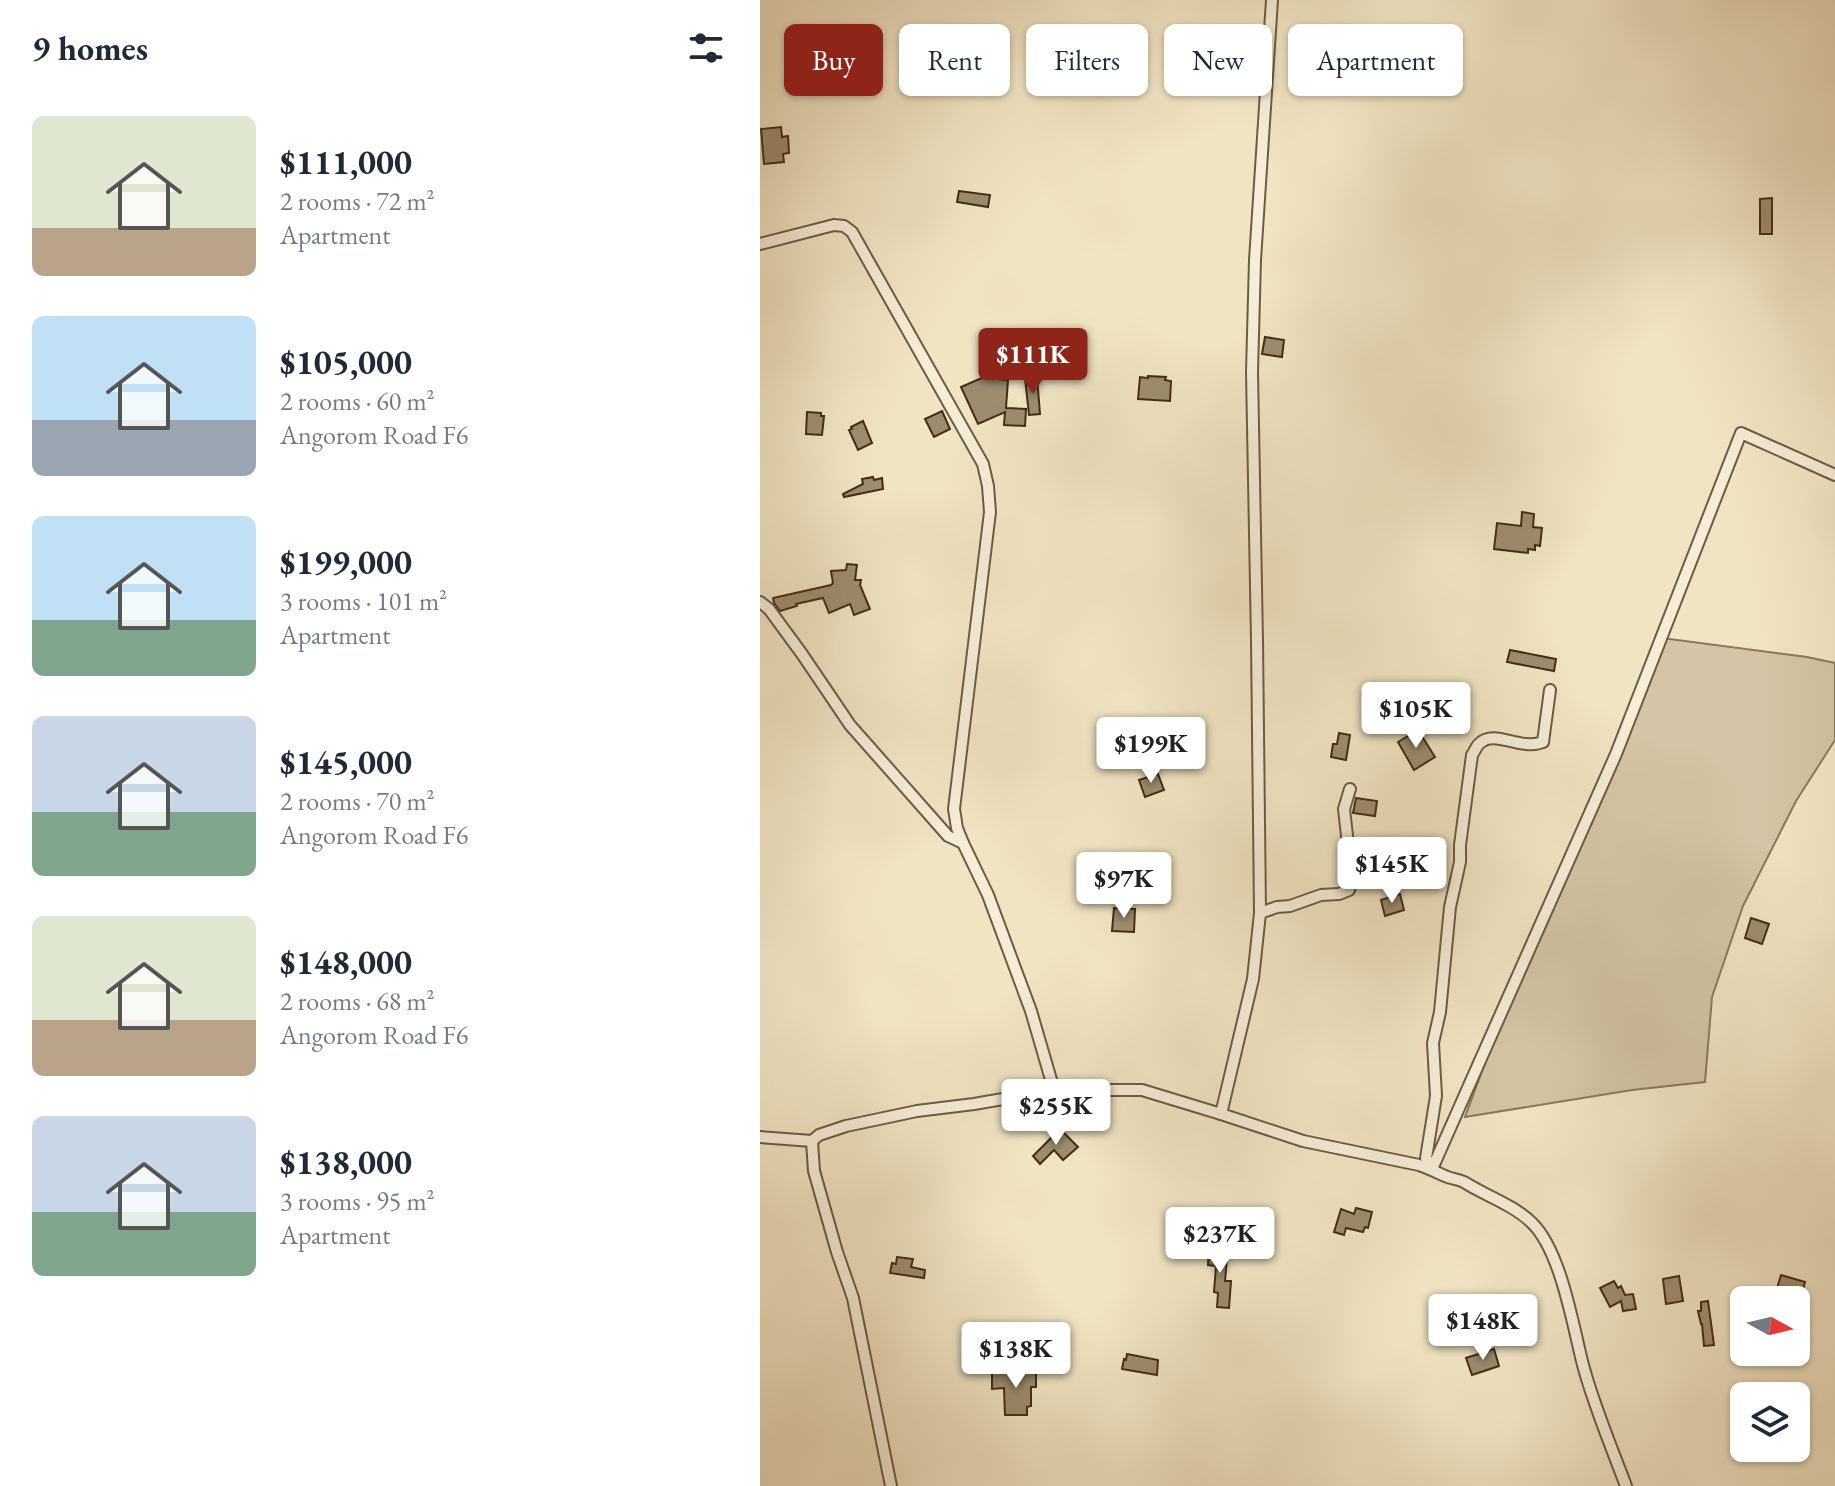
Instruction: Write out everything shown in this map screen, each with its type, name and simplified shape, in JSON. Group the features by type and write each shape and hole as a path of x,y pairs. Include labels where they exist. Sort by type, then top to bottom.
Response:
{"street":[{"path":"1221,1114 1253,979 1260,913 1252,372 1255,260 1272,0"},
{"path":"760,244 834,225 844,226 852,232 983,464 990,512 954,809 957,828 988,895 1031,1011 1054,1090"},
{"path":"1432,1169 1616,754 1741,433 1835,475"},
{"path":"760,602 769,609 802,654 850,725 948,836 963,843"},
{"path":"1432,1169 1426,1158 1436,1096 1433,1043 1440,1012 1450,907 1460,862 1472,755 1480,743 1491,738 1533,745 1543,742 1550,690"},
{"path":"1260,913 1349,890 1351,871 1344,809 1350,789"},
{"path":"760,1137 812,1141 819,1135 846,1126 917,1111 1054,1090 1142,1090 1303,1141 1419,1165 1456,1178 1531,1221 1544,1236 1567,1301 1595,1403 1626,1486"},
{"path":"812,1141 814,1171 853,1298 891,1486"}],"shaded area":[{"path":"1662,638 1835,663 1835,740 1796,801 1743,906 1712,997 1705,1082 1632,1090 1465,1117 1516,980"}],"building":[{"path":"781,127 782,137 788,136 789,153 783,154 784,162 764,164 761,129"},
{"path":"959,191 990,195 988,207 957,202"},
{"path":"1772,198 1772,234 1760,234 1760,199"},
{"path":"1265,337 1284,340 1282,357 1262,354"},
{"path":"996,360 998,379 1008,380 1006,408 1026,409 1025,426 1004,425 1005,412 978,424 961,387 984,377 985,361"},
{"path":"1037,377 1040,414 1029,415 1025,378"},
{"path":"1140,377 1166,377 1165,380 1171,381 1170,401 1138,399"},
{"path":"942,411 950,429 934,437 925,419"},
{"path":"807,412 824,416 822,435 806,434"},
{"path":"863,421 872,443 858,450 849,430"},
{"path":"873,477 874,480 882,478 883,489 844,497 843,494 863,484 862,479"},
{"path":"1522,512 1534,514 1533,527 1542,528 1540,546 1535,545 1535,550 1528,549 1528,553 1494,549 1497,523 1521,526"},
{"path":"847,564 857,565 855,580 861,580 860,585 870,609 854,615 850,604 829,613 823,598 780,611 774,603 773,598 831,585 831,571 846,570"},
{"path":"1510,650 1556,659 1554,671 1507,662"},
{"path":"1418,730 1435,757 1414,770 1398,742"},
{"path":"1339,733 1350,735 1346,760 1331,757"},
{"path":"1158,774 1164,790 1145,797 1139,780"},
{"path":"1356,798 1377,801 1375,816 1353,813"},
{"path":"1400,894 1404,910 1385,916 1381,900"},
{"path":"1114,908 1135,909 1134,932 1112,931"},
{"path":"1751,918 1769,924 1762,944 1745,938"},
{"path":"1060,1129 1078,1147 1063,1160 1054,1150 1040,1164 1033,1156"},
{"path":"1356,1208 1372,1212 1368,1228 1365,1227 1363,1232 1346,1228 1344,1235 1334,1232 1341,1209 1354,1214"},
{"path":"1209,1246 1228,1248 1225,1281 1231,1281 1229,1308 1217,1307 1218,1293 1214,1292 1216,1266 1208,1265"},
{"path":"897,1257 913,1259 911,1267 925,1270 924,1278 890,1273"},
{"path":"1781,1275 1805,1282 1804,1286 1778,1286"},
{"path":"1679,1276 1683,1301 1666,1304 1663,1279"},
{"path":"1614,1281 1618,1288 1621,1286 1625,1295 1633,1294 1636,1309 1623,1311 1621,1301 1610,1307 1600,1288"},
{"path":"1708,1301 1714,1345 1704,1346 1698,1311 1701,1311 1701,1302"},
{"path":"1494,1349 1499,1366 1472,1375 1466,1358"},
{"path":"1127,1354 1158,1360 1157,1375 1122,1369"},
{"path":"1036,1371 1036,1387 1031,1387 1031,1406 1027,1407 1027,1415 1005,1415 1004,1388 992,1389 992,1372"}]}
